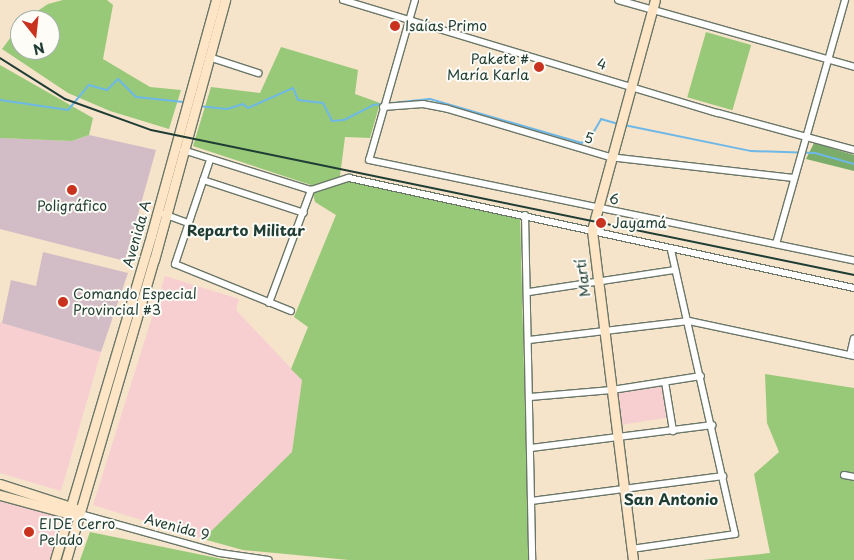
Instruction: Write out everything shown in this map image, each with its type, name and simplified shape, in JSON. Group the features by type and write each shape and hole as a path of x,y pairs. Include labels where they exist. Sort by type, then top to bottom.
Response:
{"main road":[{"name":"Avenida A","path":"66,560 193,99 216,0"},
{"name":"Avenida A","path":"193,99 209,57 225,0"},
{"name":"Martí","path":"633,560 592,230 596,208 655,0"},
{"name":"Avenida A","path":"55,560 183,150 190,109"},
{"name":"Avenida 9","path":"0,484 71,505 80,514"},
{"name":"Avenida 9","path":"0,495 69,515 80,514"}],"street":[{"name":"4","path":"343,0 630,86 854,150"},
{"path":"384,104 415,0"},
{"path":"618,0 854,67"},
{"path":"776,244 798,156 845,0"},
{"path":"209,57 258,72"},
{"name":"5","path":"384,104 423,104 448,109 610,157 793,178"},
{"name":"6","path":"384,104 369,160 854,260"},
{"path":"183,150 311,190 349,178 526,215 671,249 854,288"},
{"path":"210,160 175,264 179,268 291,311"},
{"path":"203,180 304,213"},
{"path":"269,303 311,190"},
{"path":"162,213 188,223"},
{"path":"526,215 529,292 532,560"},
{"path":"631,549 735,534 689,321 671,249"},
{"path":"529,292 676,270"},
{"path":"529,340 689,321 852,355 854,338"},
{"path":"530,398 612,390 701,376"},
{"path":"665,382 673,430"},
{"path":"531,448 618,439 712,425"},
{"path":"844,475 854,477"},
{"path":"532,501 723,476"},
{"name":"Avenida 9","path":"80,514 220,553 268,560"}],"shaded area":[{"name":"Poligráfico","path":"89,135 156,150 125,261 0,229 0,138 72,141"},
{"path":"43,252 128,273 101,352 2,323 11,280 36,286"},
{"path":"165,276 239,299 236,310 302,380 292,452 203,539 93,505"},
{"path":"0,322 101,352 61,491 0,473"},
{"path":"662,386 667,418 622,425 617,393"},
{"name":"EIDE Cerro Pelado","path":"0,498 53,515 59,520 50,560 0,560"}],"green space":[{"path":"63,0 107,0 113,5 103,59 150,87 181,90 169,129 110,111 68,93 18,60 60,60 60,10 39,10 48,4"},
{"path":"706,32 751,45 732,110 687,97"},
{"path":"10,38 10,54 2,49"},
{"path":"281,47 358,70 355,94 380,103 370,138 345,137 340,176 520,214 529,560 349,560 243,550 203,539 292,452 302,380 291,369 308,327 294,317 336,215 315,202 311,185 193,146 211,87 260,93"},
{"path":"0,65 93,118 89,135 72,141 0,138"},
{"path":"814,143 854,155 854,171 806,159"},
{"path":"765,374 854,388 854,560 703,560 770,553 754,474 779,452 767,423"},
{"path":"90,532 227,560 80,560"}],"waterway":[{"path":"0,100 68,110 89,85 107,90 118,79 136,97 184,102"},
{"path":"198,106 227,109 243,104 248,108 293,88 298,100 323,103 332,121 344,120 373,105 430,99 581,143 589,140 601,119 619,124"},
{"path":"624,125 751,151 815,153 854,164"}],"railway":[{"path":"0,58 65,99 151,130 854,275"}],"place":[{"name":"Isaías Primo","path":"395,26"},
{"name":"Pakete # María Karla","path":"539,67"},
{"name":"Poligráfico","path":"72,190"},
{"name":"Jayamá","path":"601,223"},
{"name":"Comando Especial Provincial #3","path":"63,302"},
{"name":"EIDE Cerro Pelado","path":"29,532"}],"district":[{"name":"Reparto Militar","path":"246,230"},
{"name":"San Antonio","path":"671,499"}]}
